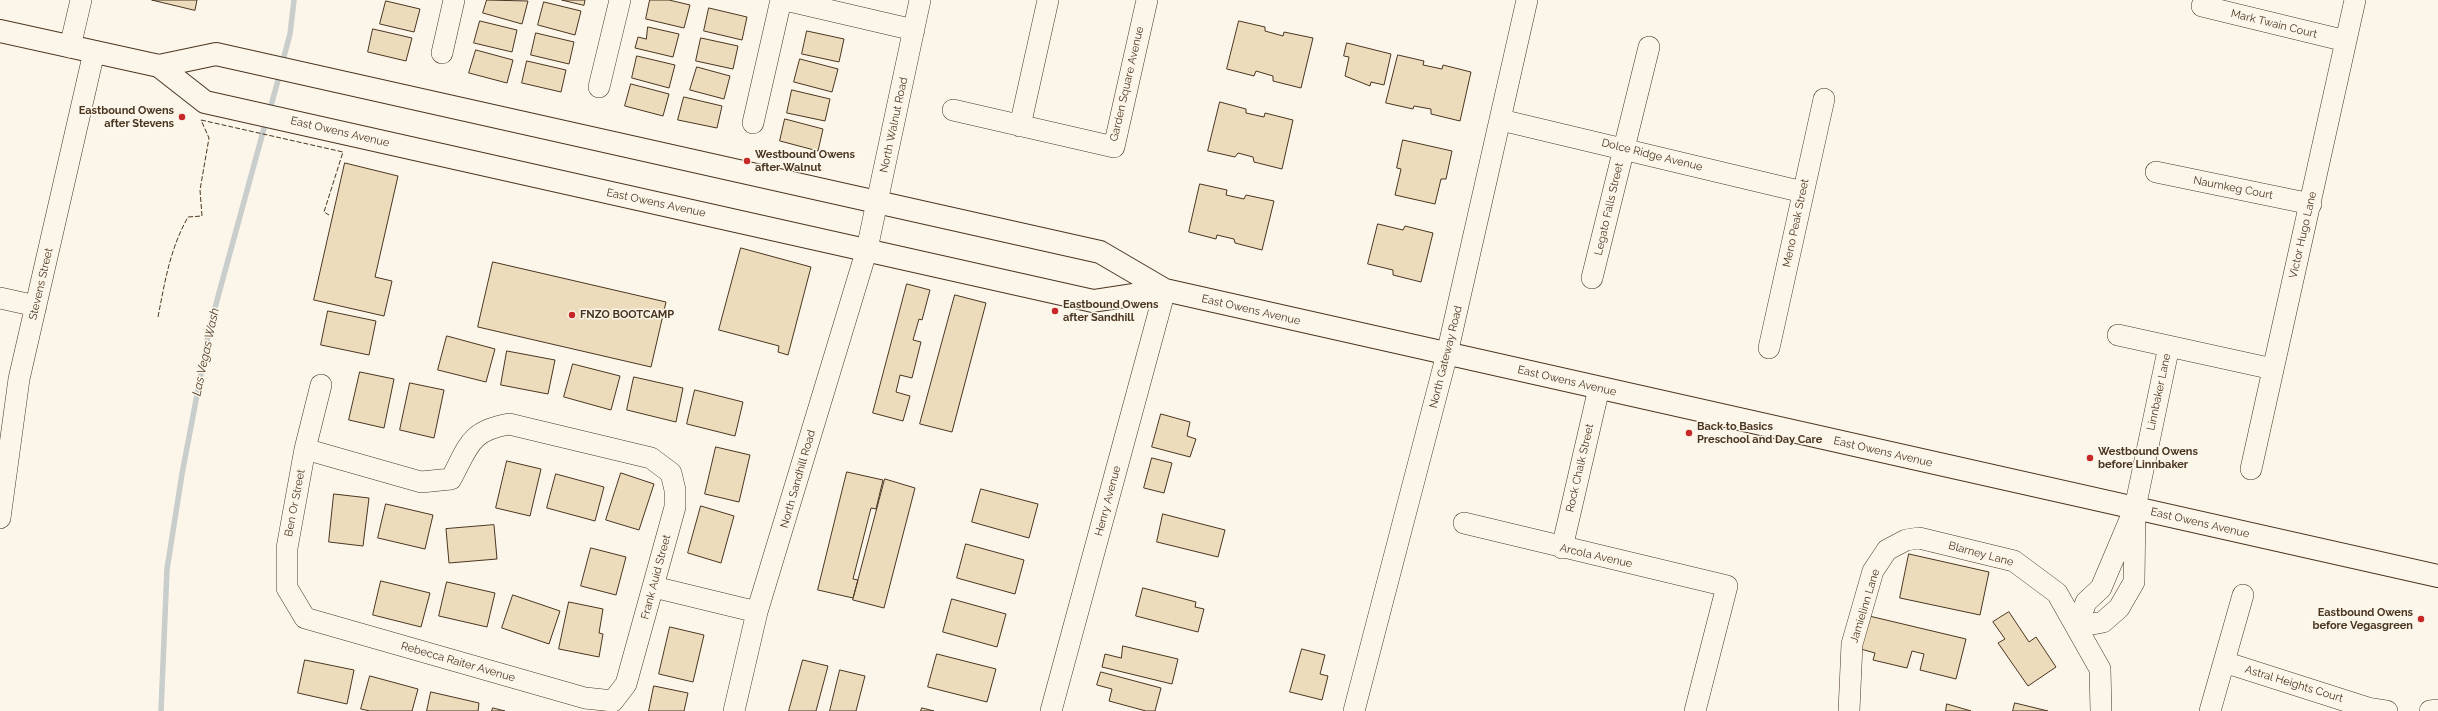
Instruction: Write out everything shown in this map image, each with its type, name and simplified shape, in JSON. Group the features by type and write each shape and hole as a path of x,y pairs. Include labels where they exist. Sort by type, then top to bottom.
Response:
{"main road":[{"name":"East Owens Avenue","path":"0,32 159,66 216,54 363,85 1100,252 1165,290 2438,576"},
{"name":"East Owens Avenue","path":"159,66 205,102 868,249 1093,301 1165,290"}],"street":[{"path":"70,47 81,0"},
{"path":"442,53 454,0"},
{"path":"599,87 620,0"},
{"path":"753,123 781,0"},
{"path":"785,0 914,30"},
{"name":"North Walnut Road","path":"868,249 920,0"},
{"path":"1020,126 1048,0"},
{"name":"Garden Square Avenue","path":"953,110 1114,147 1147,0"},
{"name":"North Gateway Road","path":"1354,711 1447,354 1501,120 1526,0"},
{"name":"Victor Hugo Lane","path":"2251,469 2311,204 2355,0"},
{"name":"Mark Twain Court","path":"2202,6 2346,41"},
{"name":"Legato Falls Street","path":"1592,278 1649,47"},
{"name":"Stevens Street","path":"0,518 19,379 94,52"},
{"name":"Meno Peak Street","path":"1769,348 1824,99"},
{"name":"Dolce Ridge Avenue","path":"1501,120 1803,192"},
{"name":"Naumkeg Court","path":"2156,172 2311,204"},
{"name":"North Sandhill Road","path":"734,711 757,612 868,249"},
{"name":"Henry Avenue","path":"1050,711 1165,290"},
{"path":"0,298 36,306"},
{"path":"2118,335 2273,369"},
{"name":"Linnbaker Lane","path":"2077,627 2086,602 2102,588 2135,508 2169,346"},
{"name":"Ben Or Street","path":"305,618 287,588 287,548 305,449 320,385"},
{"name":"Rock Chalk Street","path":"1562,548 1599,388"},
{"name":"Frank Auid Street","path":"305,449 421,482 451,479 473,438 492,427 509,424 651,458 671,473 675,490 675,507 654,588 626,684 613,701"},
{"name":"Linnbaker Lane","path":"2077,627 2104,622 2119,608 2134,582 2135,508"},
{"name":"Arcola Avenue","path":"1464,523 1562,548 1728,586 1694,711"},
{"name":"Blarney Lane","path":"1906,540 1919,538 2014,561 2057,593 2077,627"},
{"name":"Jamielinn Lane","path":"1849,711 1852,644 1873,571 1886,550 1906,540"},
{"path":"654,588 757,612"},
{"path":"2210,711 2243,595"},
{"name":"Rebecca Raiter Avenue","path":"305,618 585,698 613,701"},
{"path":"2077,627 2100,669 2101,711"},
{"name":"Astral Heights Court","path":"2224,662 2368,708 2387,711"},
{"path":"2430,711 2438,710"}],"building":[{"path":"152,0 197,0 195,10"},
{"path":"487,0 528,1 522,24 483,13"},
{"path":"562,0 585,0 584,5"},
{"path":"650,0 669,0 690,5 684,28 646,19"},
{"path":"386,1 420,9 414,32 380,24"},
{"path":"544,2 581,11 575,35 538,25"},
{"path":"709,8 747,17 742,40 704,31"},
{"path":"480,21 517,30 512,52 474,43"},
{"path":"1239,21 1265,27 1265,31 1283,36 1284,32 1313,38 1301,88 1273,81 1273,76 1256,71 1254,76 1227,69"},
{"path":"648,27 679,34 673,57 635,48 638,37 646,39"},
{"path":"373,29 412,38 406,61 368,52"},
{"path":"807,31 844,39 839,62 802,54"},
{"path":"536,33 574,42 569,64 531,55"},
{"path":"701,38 738,46 733,69 696,61"},
{"path":"1347,43 1391,54 1384,85 1371,82 1370,86 1345,76 1349,57 1344,56"},
{"path":"476,50 513,60 507,83 469,73"},
{"path":"1398,55 1424,61 1423,65 1442,69 1443,65 1471,72 1460,121 1431,114 1431,109 1414,106 1413,109 1386,103"},
{"path":"637,56 675,65 669,88 632,78"},
{"path":"800,59 838,69 832,92 794,82"},
{"path":"527,61 566,70 561,92 522,83"},
{"path":"697,67 730,76 724,99 690,90"},
{"path":"631,84 669,94 663,116 625,106"},
{"path":"792,90 830,99 825,121 787,113"},
{"path":"684,97 722,106 717,128 678,120"},
{"path":"1220,102 1246,109 1246,113 1264,117 1265,113 1293,120 1282,169 1254,162 1253,157 1238,153 1235,157 1208,151"},
{"path":"785,119 823,129 818,151 780,141"},
{"path":"1403,140 1452,151 1446,179 1441,179 1435,204 1395,195 1401,169 1397,168"},
{"path":"345,163 398,176 375,277 392,281 384,316 314,300"},
{"path":"1200,184 1227,190 1226,195 1244,199 1246,195 1274,201 1262,250 1235,243 1234,239 1217,235 1216,239 1189,232"},
{"path":"1378,224 1403,230 1405,226 1433,233 1421,282 1393,275 1393,270 1368,264"},
{"path":"741,248 811,267 788,355 778,352 779,346 719,330"},
{"name":"FNZO BOOTCAMP","path":"493,262 666,302 651,367 478,327"},
{"path":"907,284 930,290 922,320 919,319 913,340 921,342 912,378 900,375 896,392 910,396 903,421 873,413"},
{"path":"955,295 986,303 952,432 920,424"},
{"path":"328,311 376,321 369,355 321,345"},
{"path":"447,336 495,349 486,382 438,370"},
{"path":"507,351 555,360 548,394 501,385"},
{"path":"573,364 620,376 611,410 564,397"},
{"path":"360,372 394,379 384,428 349,420"},
{"path":"634,377 683,388 676,422 627,410"},
{"path":"410,383 444,390 434,438 400,430"},
{"path":"695,390 743,402 735,436 687,424"},
{"path":"1161,414 1190,422 1187,436 1196,439 1190,457 1152,447"},
{"path":"716,447 750,455 739,502 705,494"},
{"path":"1152,458 1172,463 1164,493 1144,488"},
{"path":"507,461 541,469 530,516 496,508"},
{"path":"847,472 883,480 876,509 871,508 853,579 858,580 853,598 818,590"},
{"path":"621,473 654,484 639,530 606,520"},
{"path":"556,474 604,487 595,521 547,508"},
{"path":"885,479 915,488 884,608 853,600"},
{"path":"981,489 1038,504 1029,538 972,522"},
{"path":"334,494 369,498 363,546 329,542"},
{"path":"386,504 433,515 425,549 378,538"},
{"path":"701,506 734,516 721,563 688,553"},
{"path":"1163,514 1225,530 1218,557 1157,542"},
{"path":"494,525 497,559 449,563 446,529"},
{"path":"966,544 1024,560 1015,594 957,578"},
{"path":"591,548 626,557 616,595 581,586"},
{"path":"1909,554 1989,572 1980,615 1900,598"},
{"path":"381,581 430,593 421,627 373,615"},
{"path":"447,582 495,593 487,627 439,616"},
{"path":"1143,588 1196,602 1195,607 1204,609 1198,632 1136,616"},
{"path":"513,595 560,611 549,644 502,628"},
{"path":"952,599 1006,614 997,647 943,632"},
{"path":"569,602 603,609 599,633 603,634 599,657 559,649"},
{"path":"2009,612 2029,642 2036,637 2056,667 2028,686 1998,643 2005,639 1993,622"},
{"path":"1865,615 1966,639 1956,679 1920,670 1924,654 1912,651 1907,668 1873,660 1875,653 1857,648"},
{"path":"670,627 704,635 693,682 659,674"},
{"path":"1123,646 1178,659 1172,684 1102,667 1105,654 1121,658"},
{"path":"1302,649 1325,655 1320,674 1328,676 1322,700 1290,692"},
{"path":"937,654 996,669 987,702 928,687"},
{"path":"305,660 354,670 347,704 298,693"},
{"path":"803,660 828,666 816,711 789,711"},
{"path":"840,670 865,676 856,711 830,711"},
{"path":"1101,672 1161,688 1155,711 1146,711 1109,701 1112,689 1097,685"},
{"path":"370,676 418,689 412,711 370,711 361,709"},
{"path":"654,686 688,693 684,711 649,711"},
{"path":"431,692 479,703 478,711 427,711"},
{"path":"2015,703 2048,711 2013,711"},
{"path":"1947,704 1971,711 1946,711"},
{"path":"493,708 505,711 492,711"},
{"path":"922,708 934,711 921,711"}],"waterway":[{"name":"Las Vegas Wash","path":"282,64 290,34 294,0"},
{"name":"Las Vegas Wash","path":"269,113 280,73"},
{"name":"Las Vegas Wash","path":"161,711 167,569 182,474 210,326 266,121"}],"fence":[{"path":"201,120 343,152 324,212 329,215"},
{"path":"158,317 172,253 182,229 188,217 202,216 200,190 209,138 201,120"}],"place":[{"name":"Eastbound Owens after Stevens","path":"182,117"},
{"name":"Westbound Owens after Walnut","path":"747,161"},
{"name":"Eastbound Owens after Sandhill","path":"1055,311"},
{"name":"FNZO BOOTCAMP","path":"572,315"},
{"name":"Back to Basics Preschool and Day Care","path":"1689,433"},
{"name":"Westbound Owens before Linnbaker","path":"2090,458"},
{"name":"Eastbound Owens before Vegasgreen","path":"2421,619"}]}
